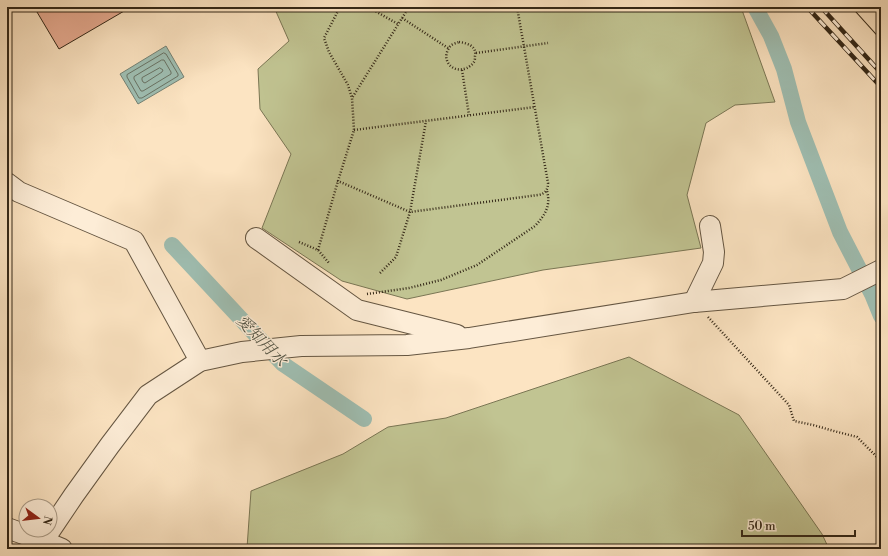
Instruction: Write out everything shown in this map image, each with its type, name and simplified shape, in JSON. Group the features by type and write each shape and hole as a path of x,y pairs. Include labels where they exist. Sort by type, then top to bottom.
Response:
{"main road":[{"path":"836,7 881,57"}],"street":[{"path":"7,183 20,192 134,241 200,361"},
{"path":"694,302 713,263 714,252 710,226"},
{"path":"256,238 357,310 469,338"},
{"path":"41,545 110,445 148,395 200,361 242,352 301,346 407,345 469,338 694,302 843,289 877,272"},
{"path":"7,528 41,545 62,549"}],"path":[{"path":"318,250 354,130 352,98 348,85 329,52 324,38 340,7"},
{"path":"368,7 398,24"},
{"path":"352,98 409,7"},
{"path":"338,181 410,212 543,194 548,189 548,183 517,7"},
{"path":"402,18 448,48"},
{"path":"460,42 473,46 476,53 474,62 469,67 462,70 454,69 449,64 446,57 448,48 453,44 460,42"},
{"path":"476,53 548,43"},
{"path":"462,70 469,115"},
{"path":"354,130 535,107"},
{"path":"380,273 396,257 410,212 426,120"},
{"path":"339,297 409,288 441,280 477,265 535,226 543,218 547,208 548,196 546,190"},
{"path":"299,242 318,250 329,263"},
{"path":"694,302 789,405 794,421 857,437 879,459 881,463"}],"green space":[{"path":"274,7 739,7 742,10 775,102 735,105 706,123 687,195 701,248 543,270 407,299 342,281 262,228 291,154 260,109 258,69 289,41"},
{"path":"629,357 739,415 822,534 829,549 247,548 251,491 343,454 388,427 446,418"}],"water":[{"path":"166,46 184,77 138,104 120,74"}],"building":[{"path":"34,7 131,7 59,49"}],"waterway":[{"path":"755,7 771,36 784,69 798,122 840,232 872,294 881,316"},
{"name":"愛知用水","path":"172,245 283,364 364,419"}],"railway":[{"path":"807,7 881,87"},
{"path":"821,7 881,73"}]}
